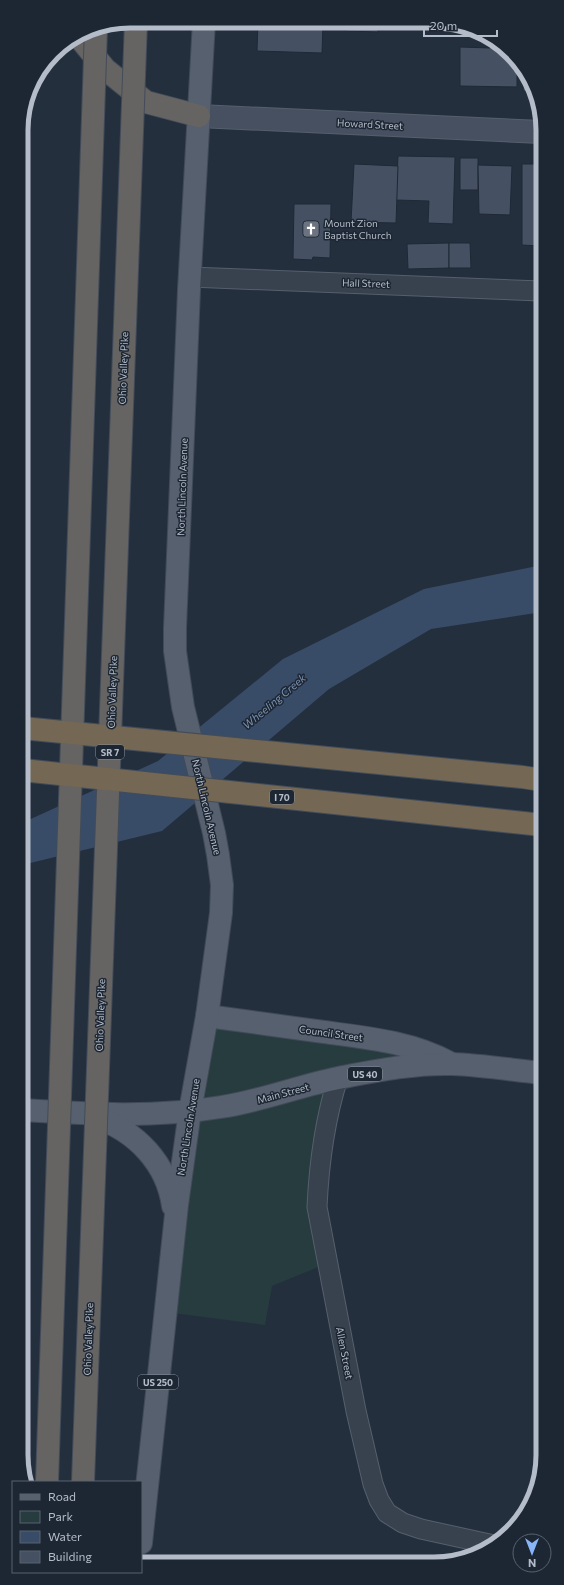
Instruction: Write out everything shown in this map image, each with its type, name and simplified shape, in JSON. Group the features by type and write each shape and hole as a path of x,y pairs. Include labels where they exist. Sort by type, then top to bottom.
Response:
{"highway":[{"name":"Ohio Valley Pike","path":"83,1481 136,28"},
{"path":"47,1481 96,34"},
{"path":"82,41 105,69 146,102 199,116"},
{"path":"28,729 535,777"},
{"name":"I 70","path":"28,771 536,824"}],"main road":[{"name":"North Lincoln Avenue","path":"142,1534 175,1220 190,1112 207,1016 221,913 222,885 218,855 183,707 175,651 190,277 204,28"},
{"name":"Howard Street","path":"199,116 536,132"},
{"name":"Council Street","path":"207,1016 376,1039 412,1046 436,1055 451,1064"},
{"name":"Main Street","path":"28,1110 88,1114 151,1114 190,1112 255,1100 338,1078 408,1066 451,1064 536,1072"},
{"path":"88,1114 108,1122 131,1135 154,1157 163,1172 169,1189 175,1220"}],"street":[{"name":"Hall Street","path":"190,277 536,291"},
{"name":"Allen Street","path":"338,1078 330,1105 318,1182 317,1207 356,1411 372,1484 387,1513 403,1523 422,1529 485,1543"}],"green space":[{"path":"207,1016 425,1051 338,1078 318,1182 328,1263 272,1286 265,1325 165,1312"}],"water":[{"name":"Wheeling Creek","path":"536,566 536,613 431,629 329,689 162,831 28,864 28,820 158,761 283,659 424,589"}],"building":[{"path":"258,28 323,28 322,53 257,51"},
{"path":"346,28 378,28 378,32 346,31"},
{"path":"490,45 496,49 517,70 517,87 460,86 460,47 490,48"},
{"path":"524,81 528,91 523,91"},
{"path":"398,156 455,157 453,224 428,223 429,201 396,200"},
{"path":"460,158 478,158 478,190 460,190"},
{"path":"354,164 398,166 396,223 351,222"},
{"path":"522,164 536,164 536,246 522,245"},
{"path":"478,165 512,166 510,215 479,214"},
{"path":"294,204 331,204 330,258 313,257 312,260 293,259"},
{"path":"449,243 449,268 408,269 407,244"},
{"path":"449,243 470,243 471,268 449,268"}],"place":[{"name":"Mount Zion Baptist Church","path":"311,229"}]}
